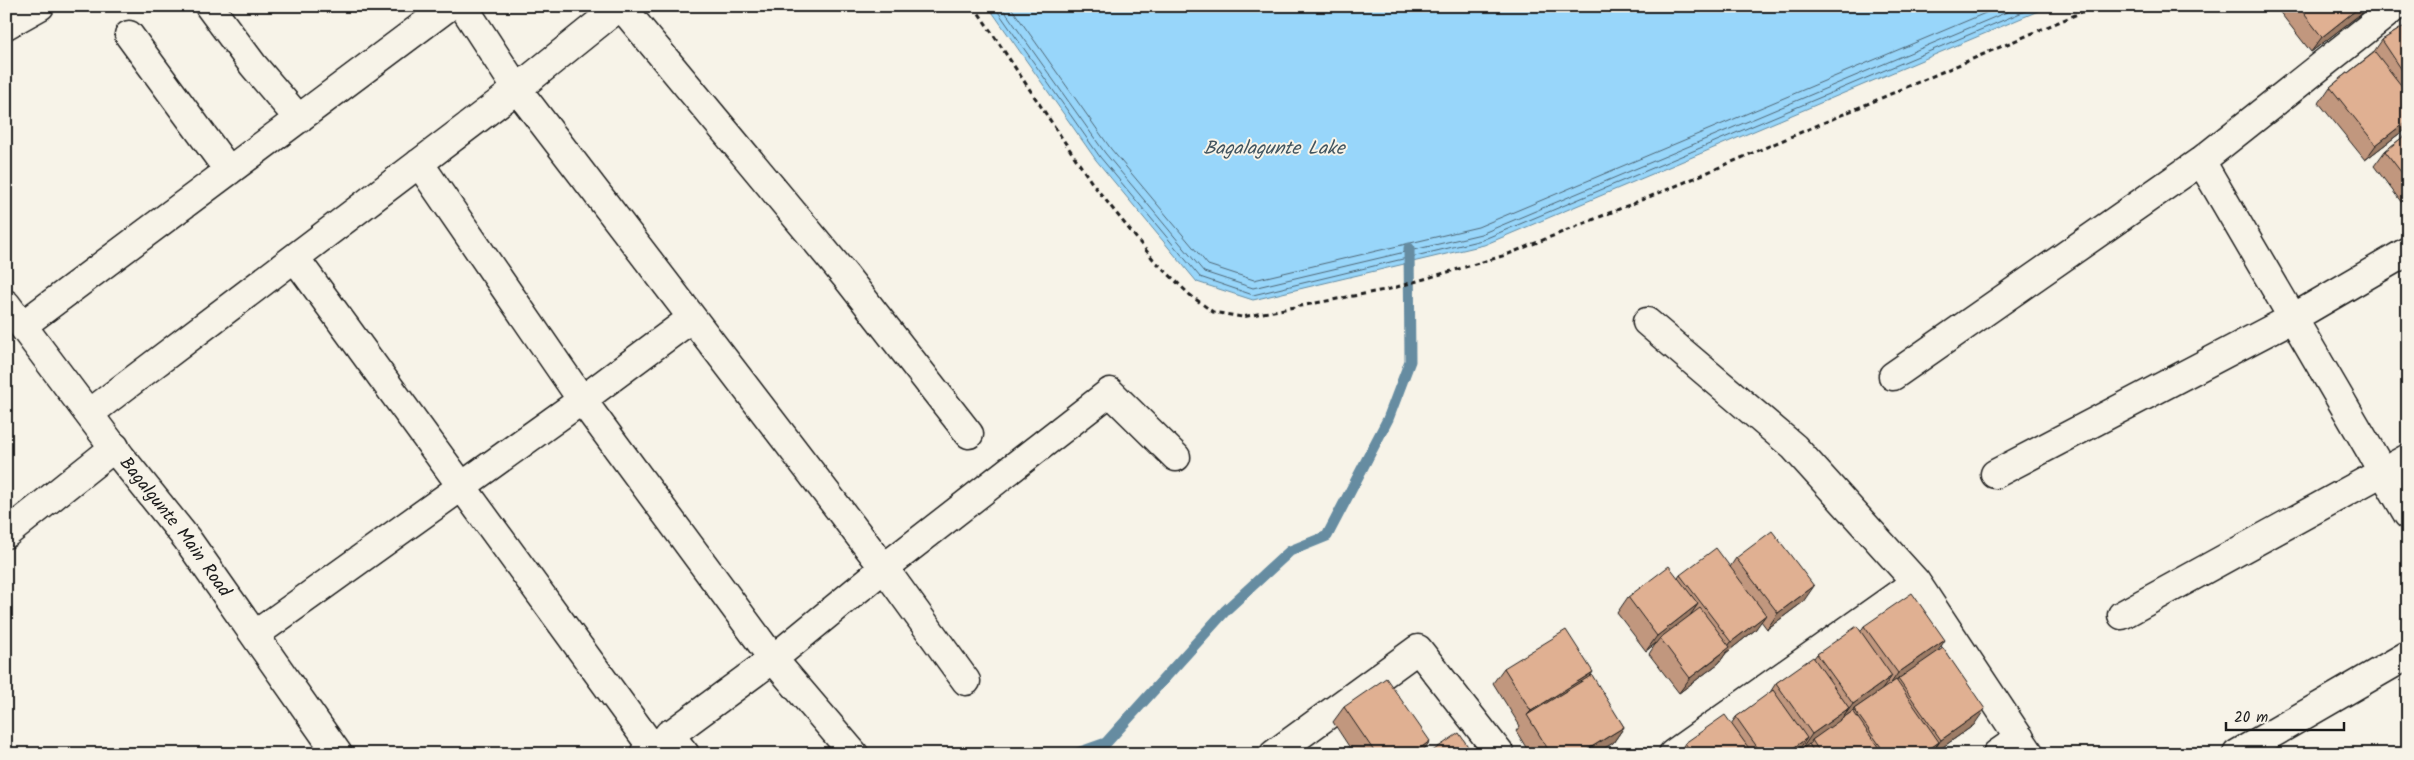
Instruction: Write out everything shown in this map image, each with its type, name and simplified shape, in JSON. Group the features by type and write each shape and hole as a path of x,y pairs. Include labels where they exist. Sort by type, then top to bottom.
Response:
{"street":[{"path":"6,25 40,6"},
{"path":"209,6 253,65 299,119"},
{"path":"23,325 449,6"},
{"path":"463,6 517,89 884,568 966,681"},
{"path":"90,413 517,89 620,6 847,278 969,434"},
{"path":"1893,376 2201,160 2396,6"},
{"path":"128,35 230,171"},
{"path":"2201,160 2408,515"},
{"path":"419,163 582,400 773,659 854,754"},
{"path":"1995,474 2293,318 2408,251"},
{"path":"295,258 460,486 663,747 884,568 1110,392 1176,457"},
{"name":"Bagalgunte Main Road","path":"6,304 90,413 114,448 187,539 256,634 338,754"},
{"path":"256,634 582,400 692,318"},
{"path":"1648,322 1794,447 1916,582 2025,746 1997,754"},
{"path":"6,534 114,448"},
{"path":"2122,615 2408,458"},
{"path":"1674,754 1916,582"},
{"path":"1274,754 1418,649 1500,754"},
{"path":"2237,754 2408,654"}],"path":[{"path":"974,6 1092,183 1153,259 1190,295 1214,312 1242,317 1390,289 1506,255 1671,188 2096,6"}],"water":[{"name":"Bagalagunte Lake","path":"988,6 2050,6 1484,245 1253,300 1197,282 1096,160"}],"building":[{"path":"2298,6 2361,6 2322,37"},
{"path":"2408,24 2408,79 2382,40"},
{"path":"2375,52 2408,94 2408,120 2376,145 2330,87"},
{"path":"2408,133 2408,181 2385,151"},
{"path":"1772,531 1814,586 1778,613 1736,558"},
{"path":"1716,548 1766,615 1731,642 1680,575"},
{"path":"1669,566 1698,604 1657,636 1628,597"},
{"path":"1912,593 1945,640 1898,673 1864,626"},
{"path":"1700,608 1730,647 1690,678 1660,638"},
{"path":"1857,626 1892,676 1853,704 1817,654"},
{"path":"1566,630 1593,672 1531,711 1504,668"},
{"path":"1943,648 1985,709 1941,740 1898,679"},
{"path":"1813,657 1849,708 1812,734 1776,683"},
{"path":"1592,675 1624,727 1580,754 1551,754 1527,715"},
{"path":"1386,678 1430,741 1412,754 1376,754 1344,707"},
{"path":"1896,680 1939,742 1922,754 1886,754 1854,709"},
{"path":"1773,690 1807,738 1785,754 1762,754 1736,717"},
{"path":"1853,711 1883,754 1821,754 1812,740"},
{"path":"1725,715 1753,754 1693,754 1685,743"},
{"path":"1459,733 1473,754 1428,754"},
{"path":"1809,744 1815,754 1796,754"}],"waterway":[{"path":"1075,754 1106,743 1226,610 1290,551 1327,536 1388,419 1410,361 1409,248"}]}
